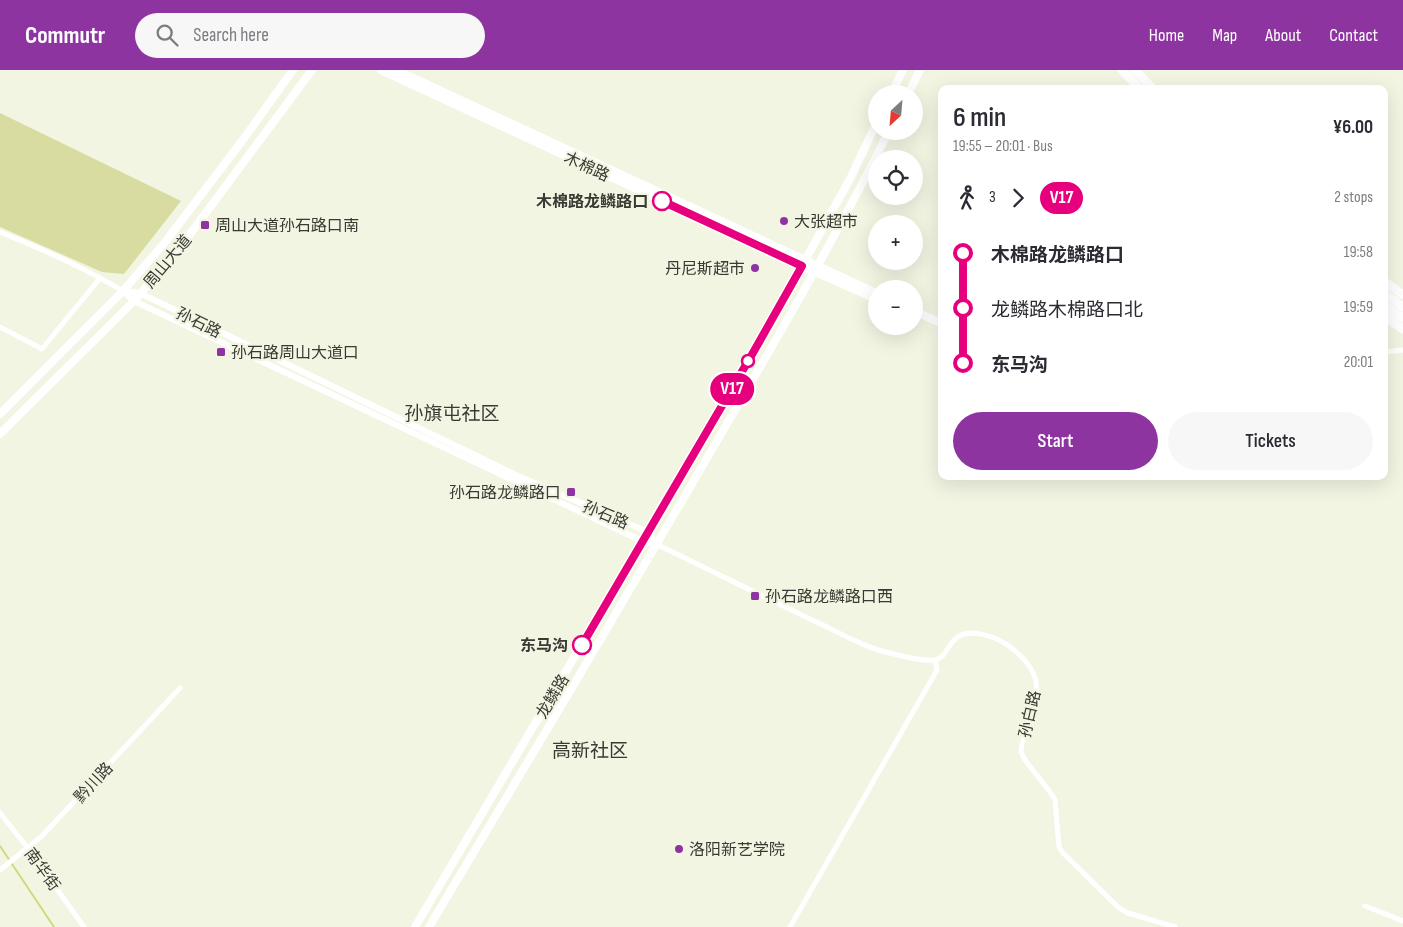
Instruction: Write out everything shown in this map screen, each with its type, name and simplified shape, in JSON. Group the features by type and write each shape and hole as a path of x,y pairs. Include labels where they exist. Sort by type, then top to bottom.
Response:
{"highway":[{"path":"1122,70 1136,85"},
{"path":"1135,70 1149,85"},
{"path":"1388,284 1403,294"},
{"path":"1388,296 1403,307"},
{"path":"1388,307 1403,318"},
{"path":"1388,319 1403,329"}],"main road":[{"name":"周山大道","path":"0,414 123,291 166,241 293,70"},
{"name":"周山大道","path":"0,434 140,294 178,249 312,70"},
{"name":"木棉路","path":"381,70 803,263 868,290"},
{"name":"木棉路","path":"396,70 803,263"},
{"path":"896,85 903,70"},
{"path":"912,85 920,70"},
{"name":"龙鳞路","path":"415,927 754,351 851,177 868,140"},
{"name":"龙鳞路","path":"429,927 767,355 864,182 885,140"},
{"name":"木棉路","path":"816,268 868,295"},
{"path":"923,315 938,323"},
{"path":"923,320 938,327"}],"street":[{"name":"孙石路","path":"0,232 38,247 100,278 123,291 134,301 642,542 656,544"},
{"path":"0,327 42,349 100,278"},
{"name":"孙石路","path":"123,291 140,294 516,475 648,532 656,544"},
{"path":"1388,352 1403,350"},
{"path":"656,544 860,642 888,653 935,660 937,670 790,927"},
{"name":"孙白路","path":"935,660 942,657 954,639 968,633 982,634 996,639 1009,646 1022,658 1032,670 1036,680 1037,691 1021,752 1055,800 1059,847 1119,908 1128,913 1175,927"},
{"name":"黔川路","path":"1,869 41,837 180,688"},
{"name":"南华街","path":"0,812 84,927"},
{"path":"1365,906 1403,921"}],"green space":[{"path":"0,113 181,201 124,274 102,272 0,227"}],"waterway":[{"path":"0,846 54,927"}],"bus line":[{"name":"V17","path":"582,645 802,266 662,201"}],"place":[{"name":"木棉路龙鳞路口","path":"662,201"},
{"name":"大张超市","path":"784,221"},
{"name":"周山大道孙石路口南","path":"205,225"},
{"name":"丹尼斯超市","path":"755,268"},
{"name":"孙石路周山大道口","path":"221,352"},
{"name":"孙石路龙鳞路口","path":"571,492"},
{"name":"孙石路龙鳞路口西","path":"755,596"},
{"name":"东马沟","path":"582,645"},
{"name":"洛阳新艺学院","path":"679,849"}],"district":[{"name":"孙旗屯社区","path":"452,413"},
{"name":"高新社区","path":"590,750"}]}
